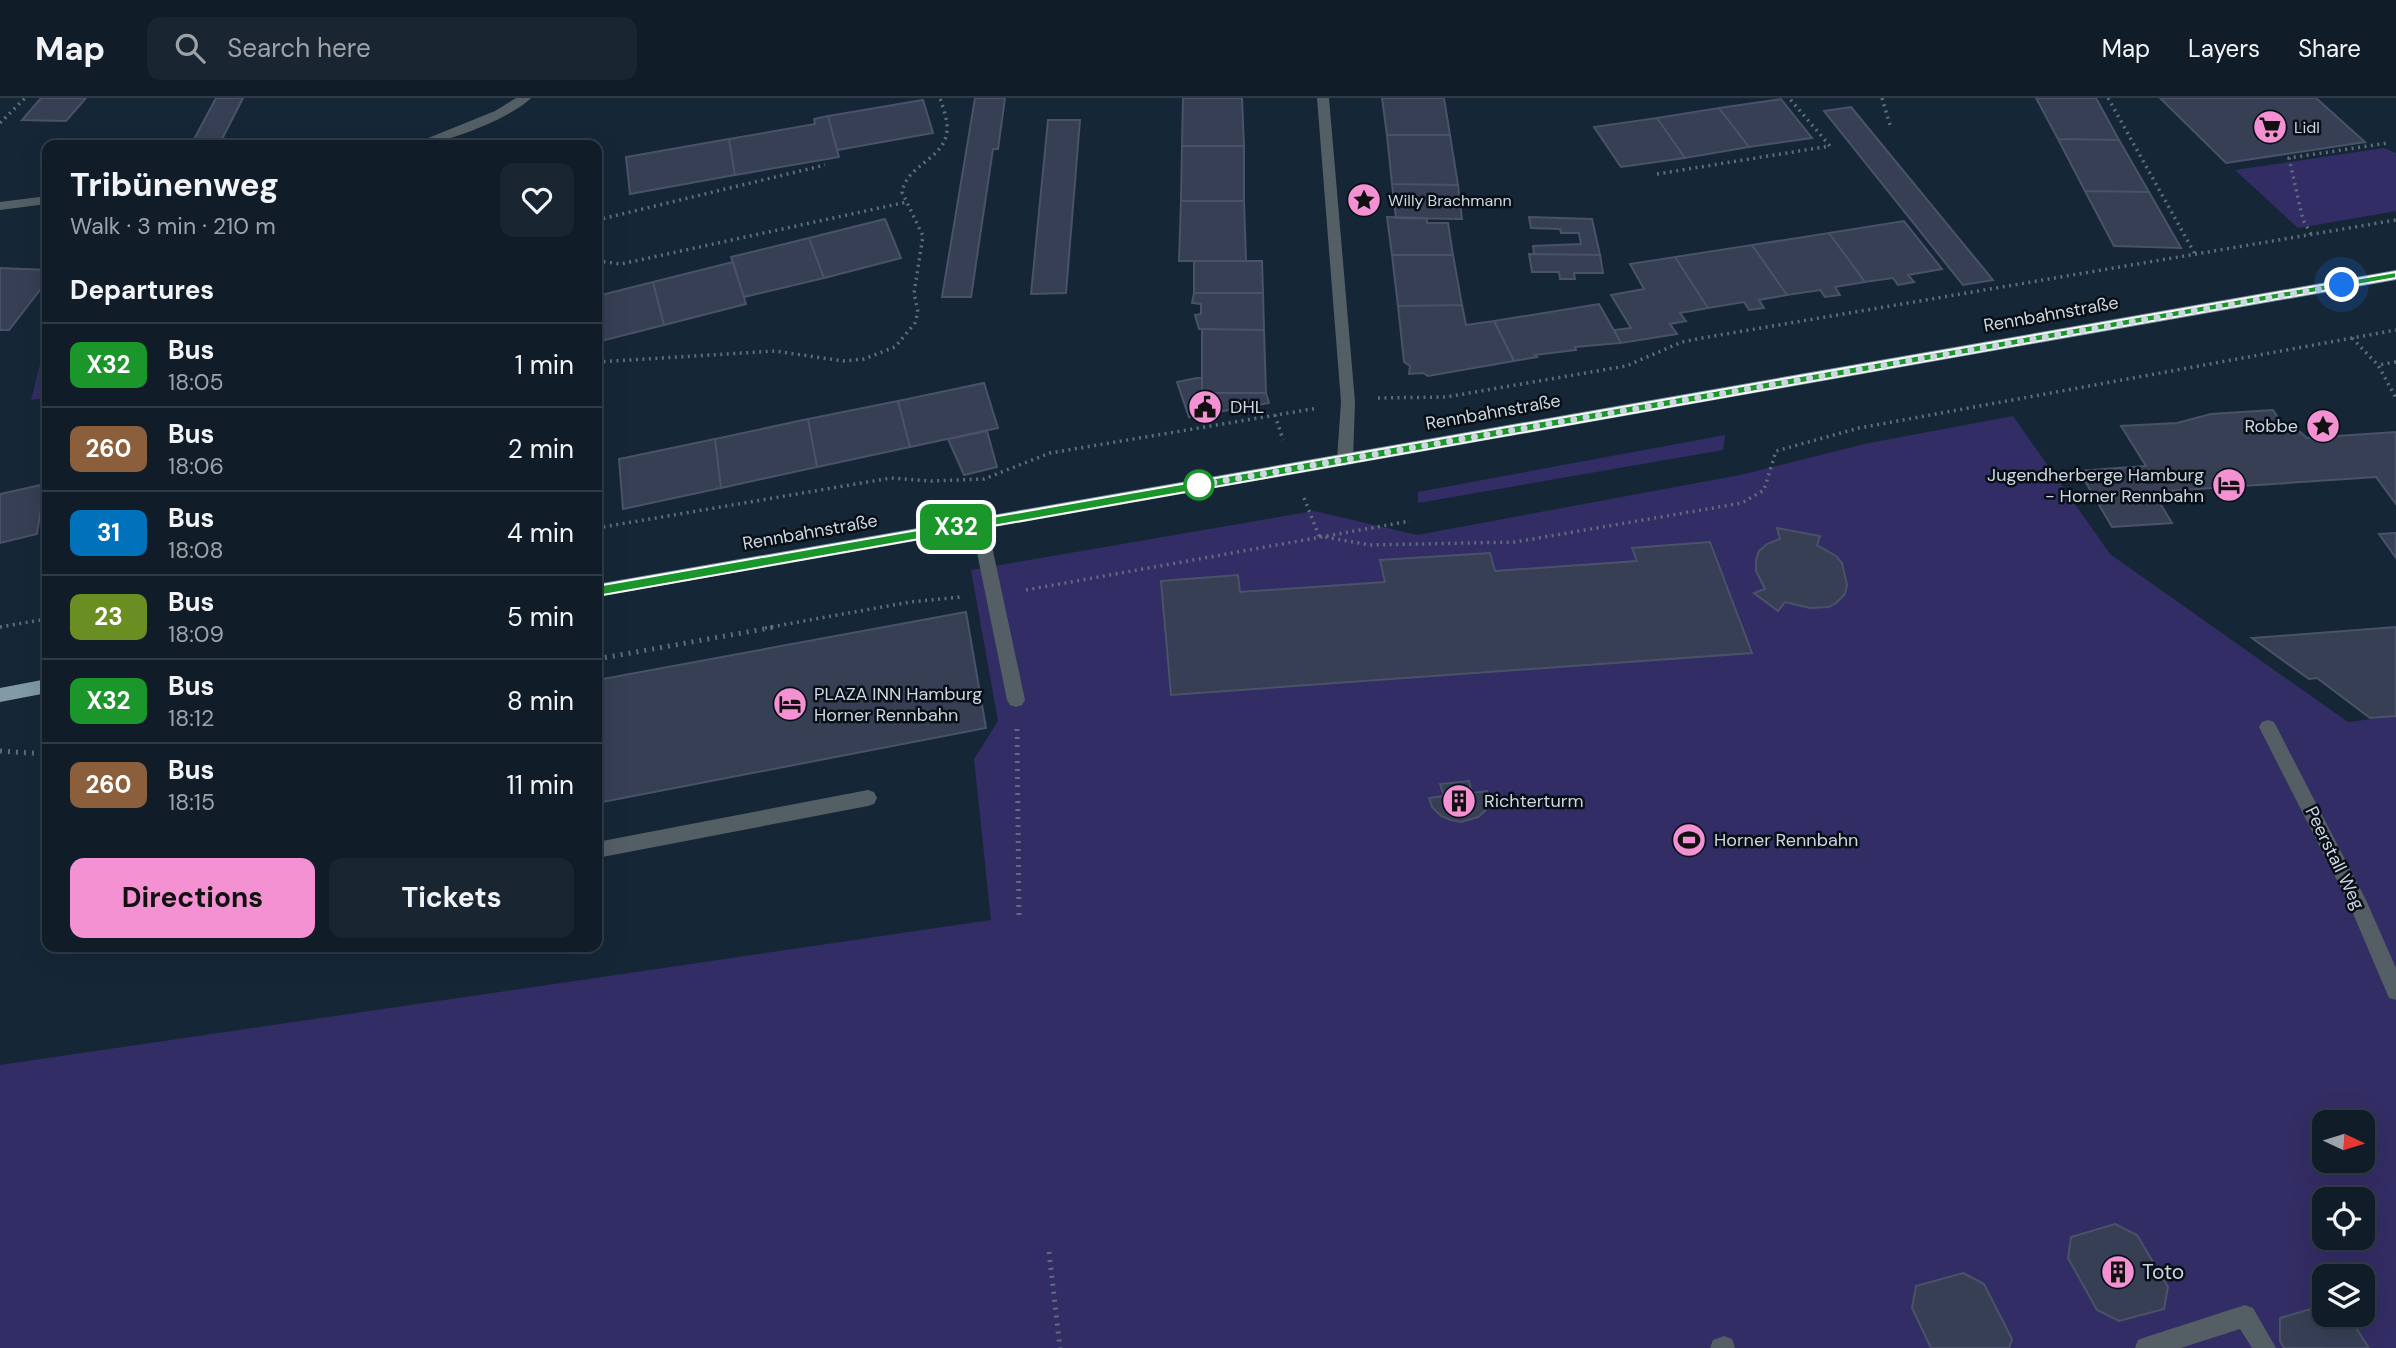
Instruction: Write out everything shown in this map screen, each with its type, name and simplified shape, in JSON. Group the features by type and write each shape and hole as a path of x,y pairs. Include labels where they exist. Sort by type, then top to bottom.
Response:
{"main road":[{"name":"Rennbahnstraße","path":"602,590 2396,275"},
{"path":"0,695 42,687"}],"street":[{"path":"430,140 499,114 526,98"},
{"path":"1323,98 1348,402 1345,460"},
{"path":"0,206 42,201"},
{"path":"979,523 1016,700"},
{"name":"Peerstall Weg","path":"2269,727 2357,900 2396,991"},
{"path":"602,849 868,797"},
{"path":"2146,1348 2245,1316 2265,1348"}],"path":[{"path":"0,123 25,98"},
{"path":"602,362 775,351 843,361 864,359 895,347 915,323 918,312 914,293 923,236 902,192 904,179 943,146 947,137 948,128 940,98"},
{"path":"1657,174 1830,146 1789,98"},
{"path":"1882,98 1890,125"},
{"path":"2108,98 2195,254"},
{"path":"2311,234 2303,220 2289,159 2388,143"},
{"path":"602,219 825,165"},
{"path":"602,262 621,264 907,202"},
{"path":"1370,399 1446,397 1626,366 1682,342 1702,338 2396,220"},
{"path":"1319,536 1370,545 1515,542 1742,503 1764,490 1776,451 1859,428 2396,330"},
{"path":"2352,338 2378,365 2396,398"},
{"path":"2378,365 2396,362"},
{"path":"602,527 891,478 984,479 1050,453 1326,406"},
{"path":"1275,415 1283,438"},
{"path":"1305,500 1319,536"},
{"path":"1319,536 1410,521"},
{"path":"0,627 42,619"},
{"path":"1016,700 1019,917"},
{"path":"0,751 42,754"},
{"path":"1049,1252 1060,1348"}],"shaded area":[{"path":"2384,148 2396,153 2396,211 2298,228 2235,170"},
{"path":"42,356 42,399 31,400"},
{"name":"Horner Rennbahn","path":"2013,416 2110,554 2348,722 2396,716 2396,1348 0,1348 0,1065 991,920 974,759 998,721 971,570 1314,511 1417,535 1740,475 1864,444"},
{"path":"1725,435 1723,450 1418,503 1418,492"}],"building":[{"path":"41,98 86,98 66,121 22,120"},
{"path":"216,98 243,98 222,140 194,140"},
{"path":"975,98 1005,98 998,149 993,149 971,297 942,297"},
{"path":"1183,98 1242,98 1244,146 1182,146"},
{"path":"1382,98 1444,98 1450,135 1387,135"},
{"path":"2036,98 2096,98 2119,140 2058,139"},
{"name":"Lidl","path":"2160,98 2316,98 2365,142 2226,163"},
{"path":"1781,99 1812,138 1749,147 1719,108"},
{"path":"923,100 933,133 837,150 828,116"},
{"path":"1851,107 1993,280 1963,285 1824,111"},
{"path":"1719,108 1749,147 1685,158 1657,118"},
{"path":"828,116 839,157 735,175 729,139 815,124 814,119"},
{"path":"1657,118 1685,158 1621,167 1594,127"},
{"path":"1048,120 1080,120 1066,293 1031,294"},
{"path":"1387,135 1450,135 1458,185 1392,184"},
{"path":"729,139 735,175 630,194 626,157"},
{"path":"2058,139 2119,140 2149,192 2085,191"},
{"path":"1182,146 1244,146 1244,201 1181,201"},
{"path":"1392,184 1458,185 1462,219 1396,218"},
{"path":"2085,191 2149,192 2181,248 2114,246"},
{"path":"1181,201 1244,201 1246,261 1179,261"},
{"path":"1387,217 1427,218 1427,223 1448,223 1453,255 1392,255"},
{"path":"1529,217 1592,219 1600,255 1534,254 1533,246 1581,244 1579,233 1531,228"},
{"path":"885,219 901,258 824,278 809,238"},
{"path":"1904,221 1942,269 1908,275 1914,282 1898,285 1893,278 1865,282 1829,233"},
{"path":"1829,233 1865,282 1835,287 1840,295 1825,297 1820,290 1787,295 1752,245"},
{"path":"809,238 824,278 744,297 731,257"},
{"path":"1752,245 1787,295 1759,300 1764,308 1749,310 1744,302 1708,308 1675,257"},
{"path":"1529,254 1600,255 1603,273 1574,273 1575,279 1560,279 1559,272 1532,272"},
{"path":"1392,255 1453,255 1462,305 1398,306"},
{"path":"1675,257 1708,308 1680,313 1686,321 1670,324 1677,334 1621,343 1614,330 1631,328 1611,295 1644,289 1630,264"},
{"path":"1194,261 1262,261 1263,293 1194,293"},
{"path":"733,262 746,304 664,325 653,282"},
{"path":"0,268 42,270 42,287 9,330 0,330"},
{"path":"653,282 664,325 602,341 602,295"},
{"path":"1194,293 1263,293 1264,330 1199,329 1195,315 1201,314 1201,304 1192,303"},
{"path":"1599,304 1621,343 1575,347 1576,350 1535,355 1537,357 1514,361 1494,321"},
{"path":"1462,305 1466,325 1494,321 1514,361 1428,376 1423,373 1409,374 1410,366 1404,362 1398,306"},
{"path":"1202,329 1264,330 1266,393 1202,393"},
{"path":"1202,377 1202,393 1266,393 1269,403 1189,417 1177,382"},
{"path":"984,383 998,428 910,447 898,401"},
{"path":"898,401 910,447 817,467 808,419"},
{"path":"2273,410 2285,428 2298,430 2307,438 2396,432 2396,504 2376,477 2153,492 2172,523 2112,527 2079,471 2146,466 2121,426 2177,423 2211,414"},
{"path":"808,419 817,467 721,488 715,439"},
{"path":"987,431 997,467 964,475 948,439"},
{"path":"715,439 721,488 623,509 619,459"},
{"path":"42,485 37,534 0,543 0,494"},
{"path":"1777,528 1820,536 1817,545 1836,556 1842,563 1847,585 1845,594 1836,603 1829,607 1810,608 1785,602 1778,611 1754,593 1765,589 1756,571 1759,551 1767,544 1780,539"},
{"path":"2396,533 2396,558 2379,534"},
{"path":"1710,542 1752,653 1171,695 1161,581 1238,575 1240,592 1385,582 1380,560 1490,553 1495,571 1637,561 1632,548"},
{"name":"PLAZA INN Hamburg Horner Rennbahn","path":"966,612 986,728 602,802 602,679"},
{"path":"2396,627 2396,716 2370,718 2317,678 2309,679 2252,638"},
{"name":"Richterturm","path":"1469,781 1472,793 1487,791 1490,798 1486,810 1478,817 1461,822 1451,820 1441,816 1432,807 1429,798 1444,796 1440,784"},
{"name":"Toto","path":"2115,1224 2137,1235 2168,1287 2164,1309 2119,1321 2097,1310 2068,1258 2071,1237"},
{"path":"1963,1273 1984,1284 2012,1339 2009,1348 1931,1348 1912,1308 1916,1286"},
{"path":"2312,1309 2312,1327 2355,1327 2369,1348 2284,1348 2280,1341 2280,1318"}],"bus line":[{"name":"X32","path":"602,590 2396,275"}],"place":[{"name":"Lidl","path":"2270,127"},
{"name":"Willy Brachmann","path":"1364,200"},
{"name":"DHL","path":"1205,407"},
{"name":"Robbe","path":"2323,426"},
{"name":"Jugendherberge Hamburg - Horner Rennbahn","path":"2229,485"},
{"name":"PLAZA INN Hamburg Horner Rennbahn","path":"790,704"},
{"name":"Richterturm","path":"1459,801"},
{"name":"Horner Rennbahn","path":"1689,840"},
{"name":"Toto","path":"2118,1272"}],"route":[{"path":"1199,485 1194,486 2342,285"}]}
